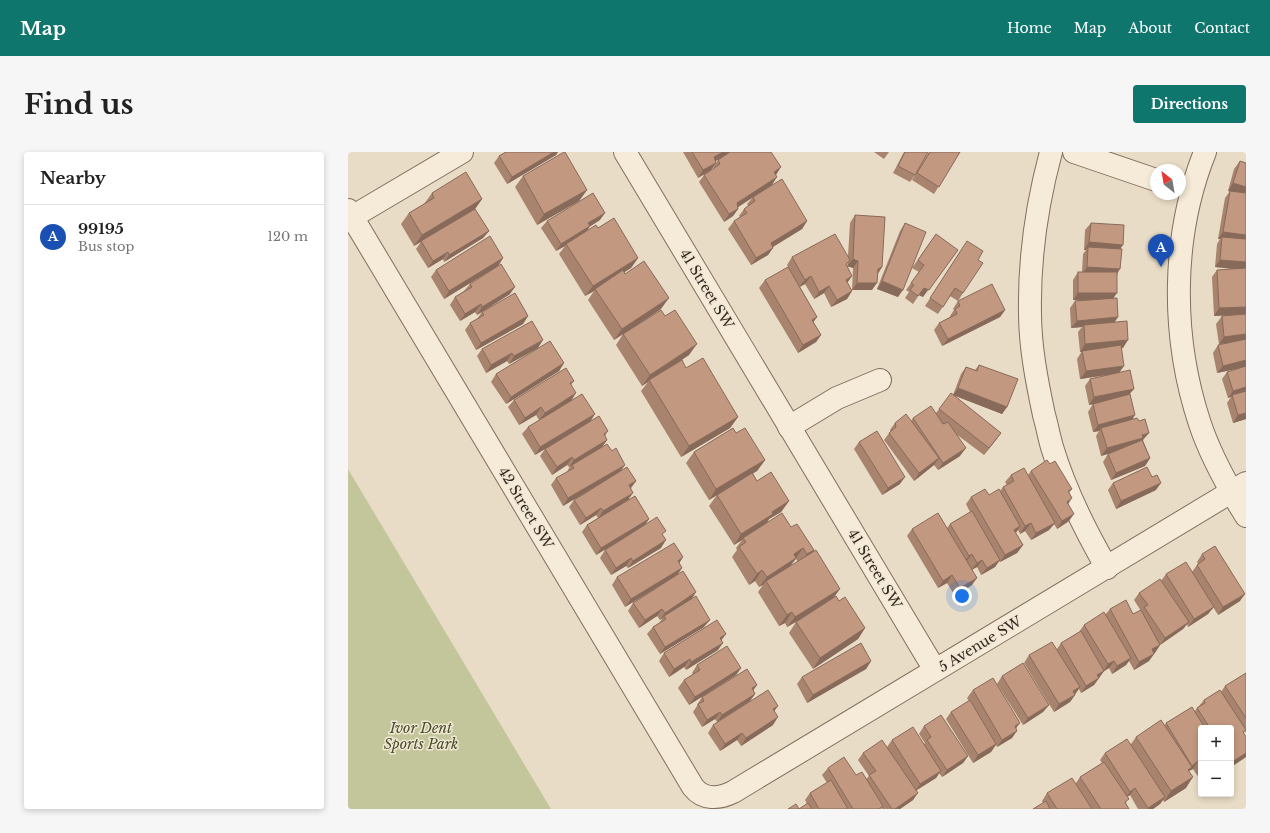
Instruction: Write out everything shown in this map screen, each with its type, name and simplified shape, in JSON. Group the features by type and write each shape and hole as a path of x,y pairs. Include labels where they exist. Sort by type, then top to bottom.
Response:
{"street":[{"path":"350,214 462,152"},
{"name":"41 Street SW","path":"625,152 935,670"},
{"path":"1051,152 1041,194 1032,256 1030,314 1036,378 1052,447 1073,504 1106,568"},
{"path":"1074,152 1150,178"},
{"path":"1205,152 1186,190 1187,211 1180,260 1181,328 1185,363 1200,424 1212,456 1239,487 1246,516"},
{"name":"42 Street SW","path":"350,214 693,787 697,793 711,797"},
{"path":"790,427 837,398 880,380"},
{"name":"5 Avenue SW","path":"711,797 726,796 733,792 1239,487"}],"green space":[{"name":"Ivor Dent Sports Park","path":"348,469 551,809 348,809"}],"building":[{"path":"506,152 554,152 512,177 499,156"},
{"path":"564,152 587,190 544,214 523,176"},
{"path":"692,152 723,152 714,157 716,163 703,170"},
{"path":"730,152 771,152 781,167 774,172 777,177 737,203 738,209 729,214 704,175 720,164 718,160"},
{"path":"905,152 928,152 915,175 898,166"},
{"path":"930,152 960,152 939,187 917,173"},
{"path":"1240,161 1246,163 1246,187 1233,183"},
{"path":"466,172 482,199 422,235 409,213 434,198 432,193"},
{"path":"782,179 807,221 771,243 773,248 756,258 734,221 747,213 744,209 755,201 753,197"},
{"path":"1230,191 1246,193 1246,235 1223,232"},
{"path":"593,193 605,213 588,223 590,226 561,244 547,221"},
{"path":"475,209 489,231 449,255 448,252 433,261 421,241"},
{"path":"855,215 885,217 882,267 878,269 877,283 857,283 858,261 853,259"},
{"path":"614,218 638,258 593,286 566,244 596,225 598,228"},
{"path":"905,223 926,232 903,290 882,281"},
{"path":"1091,223 1124,225 1123,245 1089,242"},
{"path":"835,234 850,260 846,264 852,276 846,280 852,291 837,300 829,286 819,292 811,276 805,280 792,257"},
{"path":"936,234 958,250 929,290 924,288 918,296 910,290 914,285 911,283 924,265 918,260"},
{"path":"490,236 503,258 449,291 436,270"},
{"path":"1222,237 1246,239 1246,262 1220,260"},
{"path":"967,241 983,251 978,260 983,263 963,293 955,288 943,307 930,298"},
{"path":"1088,247 1122,249 1120,269 1087,267"},
{"path":"644,261 669,298 622,329 595,289 623,270 625,274"},
{"path":"501,264 515,287 482,307 481,304 465,314 455,297 472,287 470,284"},
{"path":"788,267 817,317 812,320 821,335 803,345 765,280"},
{"path":"1246,268 1246,307 1219,308 1217,270"},
{"path":"1078,272 1117,272 1117,293 1078,293"},
{"path":"992,284 1005,310 948,339 939,323 957,314 955,309 960,306 958,301"},
{"path":"515,293 528,316 481,343 470,323 484,315 482,312"},
{"path":"1117,298 1118,317 1077,321 1075,301"},
{"path":"661,310 665,316 675,310 697,344 650,375 623,334"},
{"path":"1246,314 1246,334 1224,337 1222,316"},
{"path":"532,321 543,340 514,356 512,353 491,365 482,349"},
{"path":"1127,321 1128,340 1085,344 1084,325"},
{"path":"1246,339 1246,360 1223,366 1218,345"},
{"path":"550,341 564,363 511,397 496,374"},
{"path":"1121,345 1124,366 1086,371 1082,351"},
{"path":"703,358 738,417 689,446 649,380 682,360 686,368"},
{"path":"979,365 1018,379 1007,407 958,388 966,367 977,371"},
{"path":"1246,366 1246,387 1233,391 1227,372"},
{"path":"566,368 574,381 570,383 576,393 545,413 541,407 525,418 514,400"},
{"path":"1130,370 1134,389 1094,397 1090,379"},
{"path":"1246,391 1246,413 1238,415 1232,395"},
{"path":"951,393 1001,433 989,448 939,409"},
{"path":"582,394 595,414 540,447 528,427"},
{"path":"1130,394 1135,415 1098,425 1093,404"},
{"path":"931,406 943,424 948,422 966,448 943,463 913,418"},
{"path":"906,414 939,458 919,473 889,433 896,427 895,423"},
{"path":"599,416 608,431 604,434 607,440 574,460 572,457 557,467 545,449"},
{"path":"1137,418 1139,421 1145,419 1149,433 1142,435 1143,438 1107,448 1101,428"},
{"path":"733,428 736,433 745,428 765,460 716,489 694,452"},
{"path":"877,431 905,477 888,488 859,442"},
{"path":"1142,440 1150,458 1116,473 1108,454"},
{"path":"607,444 612,451 616,448 625,465 568,498 556,478 574,468 572,465"},
{"path":"1047,460 1050,464 1055,461 1072,489 1068,491 1072,498 1067,502 1074,514 1062,521 1031,471"},
{"path":"627,467 636,481 629,485 633,493 603,511 601,508 586,518 574,500"},
{"path":"1147,467 1152,477 1157,475 1161,483 1121,501 1113,483"},
{"path":"1024,468 1055,523 1036,533 1031,523 1025,526 1003,487 1014,481 1011,475"},
{"path":"771,472 789,501 772,512 773,514 741,534 717,495 752,473 757,481"},
{"path":"985,489 989,495 999,489 1020,526 1014,530 1023,545 1005,555 971,497"},
{"path":"635,496 649,519 601,548 587,525"},
{"path":"972,511 1000,560 987,568 982,560 977,563 972,554 969,556 950,524"},
{"path":"782,513 791,527 797,524 814,550 807,554 803,548 794,554 796,558 767,577 762,570 757,574 739,547 746,542 743,538"},
{"path":"938,513 977,578 960,588 952,575 943,581 912,529"},
{"path":"657,517 666,531 662,534 666,540 633,561 631,558 616,568 605,550"},
{"path":"674,543 683,557 678,561 682,568 631,599 617,577"},
{"path":"1215,546 1245,594 1223,607 1197,565 1205,559 1202,554"},
{"path":"816,550 840,589 795,617 792,612 787,615 766,581"},
{"path":"1186,562 1214,607 1194,619 1166,574"},
{"path":"683,571 696,592 665,613 662,609 645,620 633,603"},
{"path":"1160,579 1189,622 1165,638 1144,607 1148,605 1139,593"},
{"path":"696,596 710,620 665,647 653,627 666,619 664,616"},
{"path":"836,596 839,601 845,597 865,628 820,658 796,622"},
{"path":"1126,600 1133,614 1141,610 1160,645 1152,649 1154,654 1139,662 1110,609"},
{"path":"1104,612 1131,658 1117,666 1114,661 1108,664 1084,625"},
{"path":"717,620 726,634 720,638 723,643 691,662 690,659 674,669 664,653"},
{"path":"1081,631 1104,671 1097,675 1099,678 1086,686 1061,643"},
{"path":"1052,642 1080,687 1073,691 1075,695 1059,704 1029,655"},
{"path":"861,643 871,661 813,695 802,677"},
{"path":"727,646 741,668 695,697 684,680 700,670 697,665"},
{"path":"1023,663 1049,705 1028,718 1002,676"},
{"path":"747,669 757,685 752,688 755,694 722,715 720,712 707,720 698,704 704,701 702,697"},
{"path":"1246,673 1246,718 1225,686"},
{"path":"993,678 1020,723 1015,726 1017,731 1002,740 973,690"},
{"path":"768,690 778,706 773,709 778,717 746,738 742,733 725,744 713,725"},
{"path":"1220,690 1246,730 1243,732 1246,737 1246,753 1234,761 1234,725 1208,725 1197,708 1205,703 1204,700"},
{"path":"970,700 996,744 978,755 951,712"},
{"path":"1192,707 1203,725 1198,725 1198,761 1192,766 1166,723"},
{"path":"941,715 968,756 947,770 927,740 931,737 924,726"},
{"path":"1161,720 1192,767 1188,770 1193,777 1171,791 1136,737"},
{"path":"913,727 941,771 920,784 892,740"},
{"path":"1127,739 1165,797 1148,808 1135,788 1130,792 1105,753"},
{"path":"882,740 918,793 895,809 892,809 869,775 876,771 863,753"},
{"path":"844,757 856,775 862,772 883,806 879,809 853,809 828,768"},
{"path":"1104,762 1129,799 1125,802 1129,809 1101,809 1080,777"},
{"path":"1072,778 1092,809 1057,809 1047,793"},
{"path":"831,780 848,809 819,809 810,793"},
{"path":"1046,801 1050,809 1033,809"},
{"path":"808,803 812,809 799,809"},
{"path":"796,804 799,809 788,809"}],"place":[{"name":"99195","path":"1161,267"}]}
